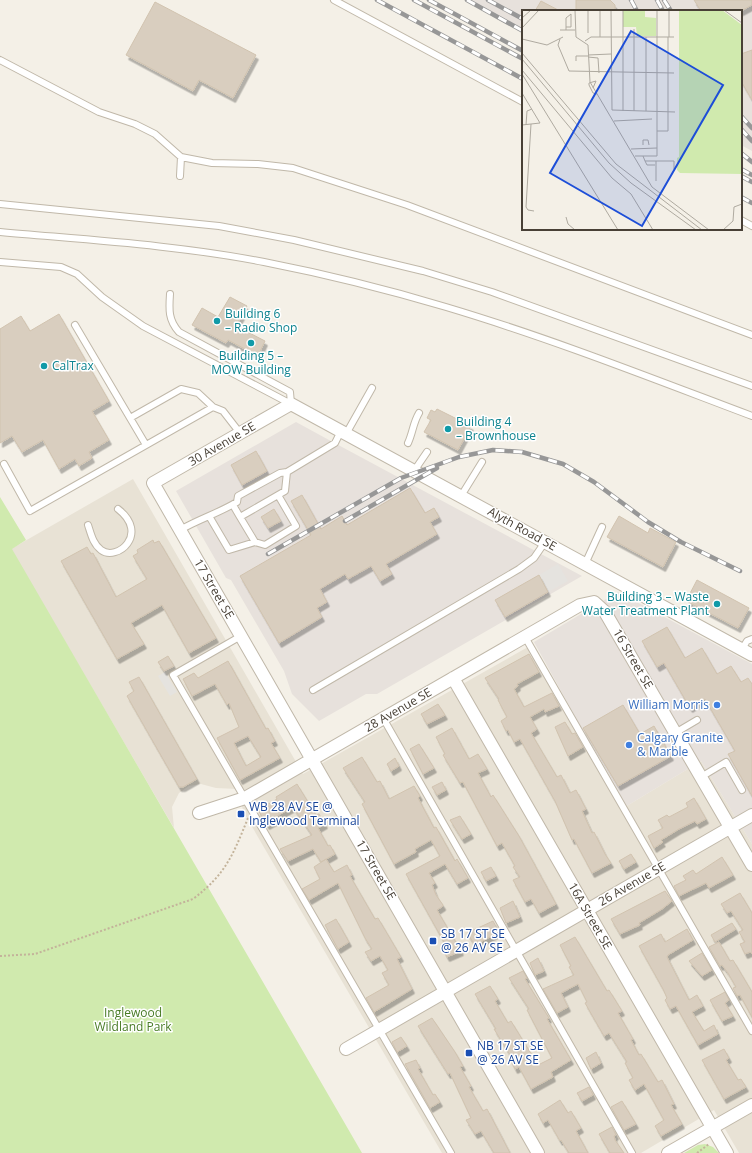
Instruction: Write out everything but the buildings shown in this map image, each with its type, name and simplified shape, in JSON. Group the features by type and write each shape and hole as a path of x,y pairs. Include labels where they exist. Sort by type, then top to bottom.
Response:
{"street":[{"name":"Alyth Road SE","path":"291,404 747,652"},
{"name":"30 Avenue SE","path":"153,483 291,404"},
{"name":"17 Street SE","path":"153,483 446,990 538,1153"},
{"name":"28 Avenue SE","path":"199,813 248,803 312,759 580,605 594,602"},
{"name":"16 Street SE","path":"594,602 605,612 752,865"},
{"name":"16A Street SE","path":"453,678 727,1153"},
{"name":"26 Avenue SE","path":"346,1049 752,815"},
{"path":"668,1153 752,1105"}],"lane":[{"path":"334,0 522,101"},
{"path":"0,60 99,112 134,124 155,134 181,157 212,163 258,164 293,168 354,187 752,335"},
{"path":"180,176 181,157"},
{"path":"0,204 219,226 294,240 423,271 535,307 752,386"},
{"path":"742,221 752,226"},
{"path":"0,232 187,250 263,262 375,287 447,307 512,328 752,416"},
{"path":"0,262 61,267 77,274 102,297 143,326 291,404"},
{"path":"170,294 168,313 172,324 179,332 290,392 291,404"},
{"path":"75,325 146,445"},
{"path":"180,530 209,516 216,515 238,502 238,496 280,473 287,472 335,444 344,433 372,388"},
{"path":"130,418 181,389 198,393 213,407 223,411 240,433"},
{"path":"4,464 30,511 213,407"},
{"path":"408,442 414,431 413,424 419,413"},
{"path":"414,471 426,452"},
{"path":"461,496 482,462"},
{"path":"240,517 285,491 287,472"},
{"path":"209,516 229,550 255,542 265,545 296,526 278,495"},
{"path":"233,505 255,542"},
{"path":"88,525 95,544 101,551 109,553 119,550 130,542 132,534 126,515 118,509"},
{"path":"584,564 602,527"},
{"path":"313,690 519,570 534,558 545,542"},
{"path":"241,636 173,675 451,1153"},
{"path":"525,637 752,1032"},
{"path":"747,652 747,641 752,639"},
{"path":"383,718 632,1153"},
{"path":"676,733 697,720"},
{"path":"701,777 726,762 742,790"}],"path":[{"path":"0,956 35,954 193,899 214,883 236,851 248,803"},
{"path":"697,1153 708,1144"}],"shaded area":[{"path":"467,0 752,0 752,151 742,146 742,10 522,10 522,28"},
{"path":"296,422 582,576 377,694 366,694 319,721 292,694 284,671 231,580 226,578 176,491"},
{"path":"133,479 303,774 528,647 625,807 701,761 752,844 752,1153 739,1153 714,1110 641,1153 442,1153 244,813 237,789 216,788 201,784 189,786 179,793 172,807 174,828 11,549"},
{"path":"558,564 568,581 548,592 539,575"},
{"path":"618,592 752,664 752,844 701,761 625,807 534,642"},
{"path":"165,672 177,692 170,696 158,676"}],"green space":[{"name":"Inglewood Wildland Park","path":"0,497 26,540 12,549 362,1153 0,1153"},
{"path":"705,1144 713,1147 719,1153 684,1153 698,1145"}],"railway":[{"path":"377,0 522,78"},
{"path":"414,0 522,58"},
{"path":"429,0 522,50"},
{"path":"467,0 522,30"},
{"path":"488,0 522,18"},
{"path":"631,0 636,10"},
{"path":"657,0 662,10"},
{"path":"664,0 670,10"},
{"path":"742,117 752,128"},
{"path":"742,130 752,141"},
{"path":"742,154 752,162"},
{"path":"742,170 752,175"},
{"path":"742,177 752,182"},
{"path":"742,198 752,203"},
{"path":"268,554 401,478 459,457 493,450 522,452 563,464 594,482 648,522 681,542 740,571"},
{"path":"345,521 437,468"}],"place":[{"name":"Building 6 – Radio Shop","path":"217,321"},
{"name":"Building 5 – MOW Building","path":"251,343"},
{"name":"CalTrax","path":"44,366"},
{"name":"Building 4 – Brownhouse","path":"448,429"},
{"name":"Building 3 – Waste Water Treatment Plant","path":"717,604"},
{"name":"William Morris","path":"717,705"},
{"name":"Calgary Granite & Marble","path":"629,745"},
{"name":"WB 28 AV SE @ Inglewood Terminal","path":"241,814"},
{"name":"SB 17 ST SE @ 26 AV SE","path":"433,941"},
{"name":"NB 17 ST SE @ 26 AV SE","path":"469,1053"}]}
